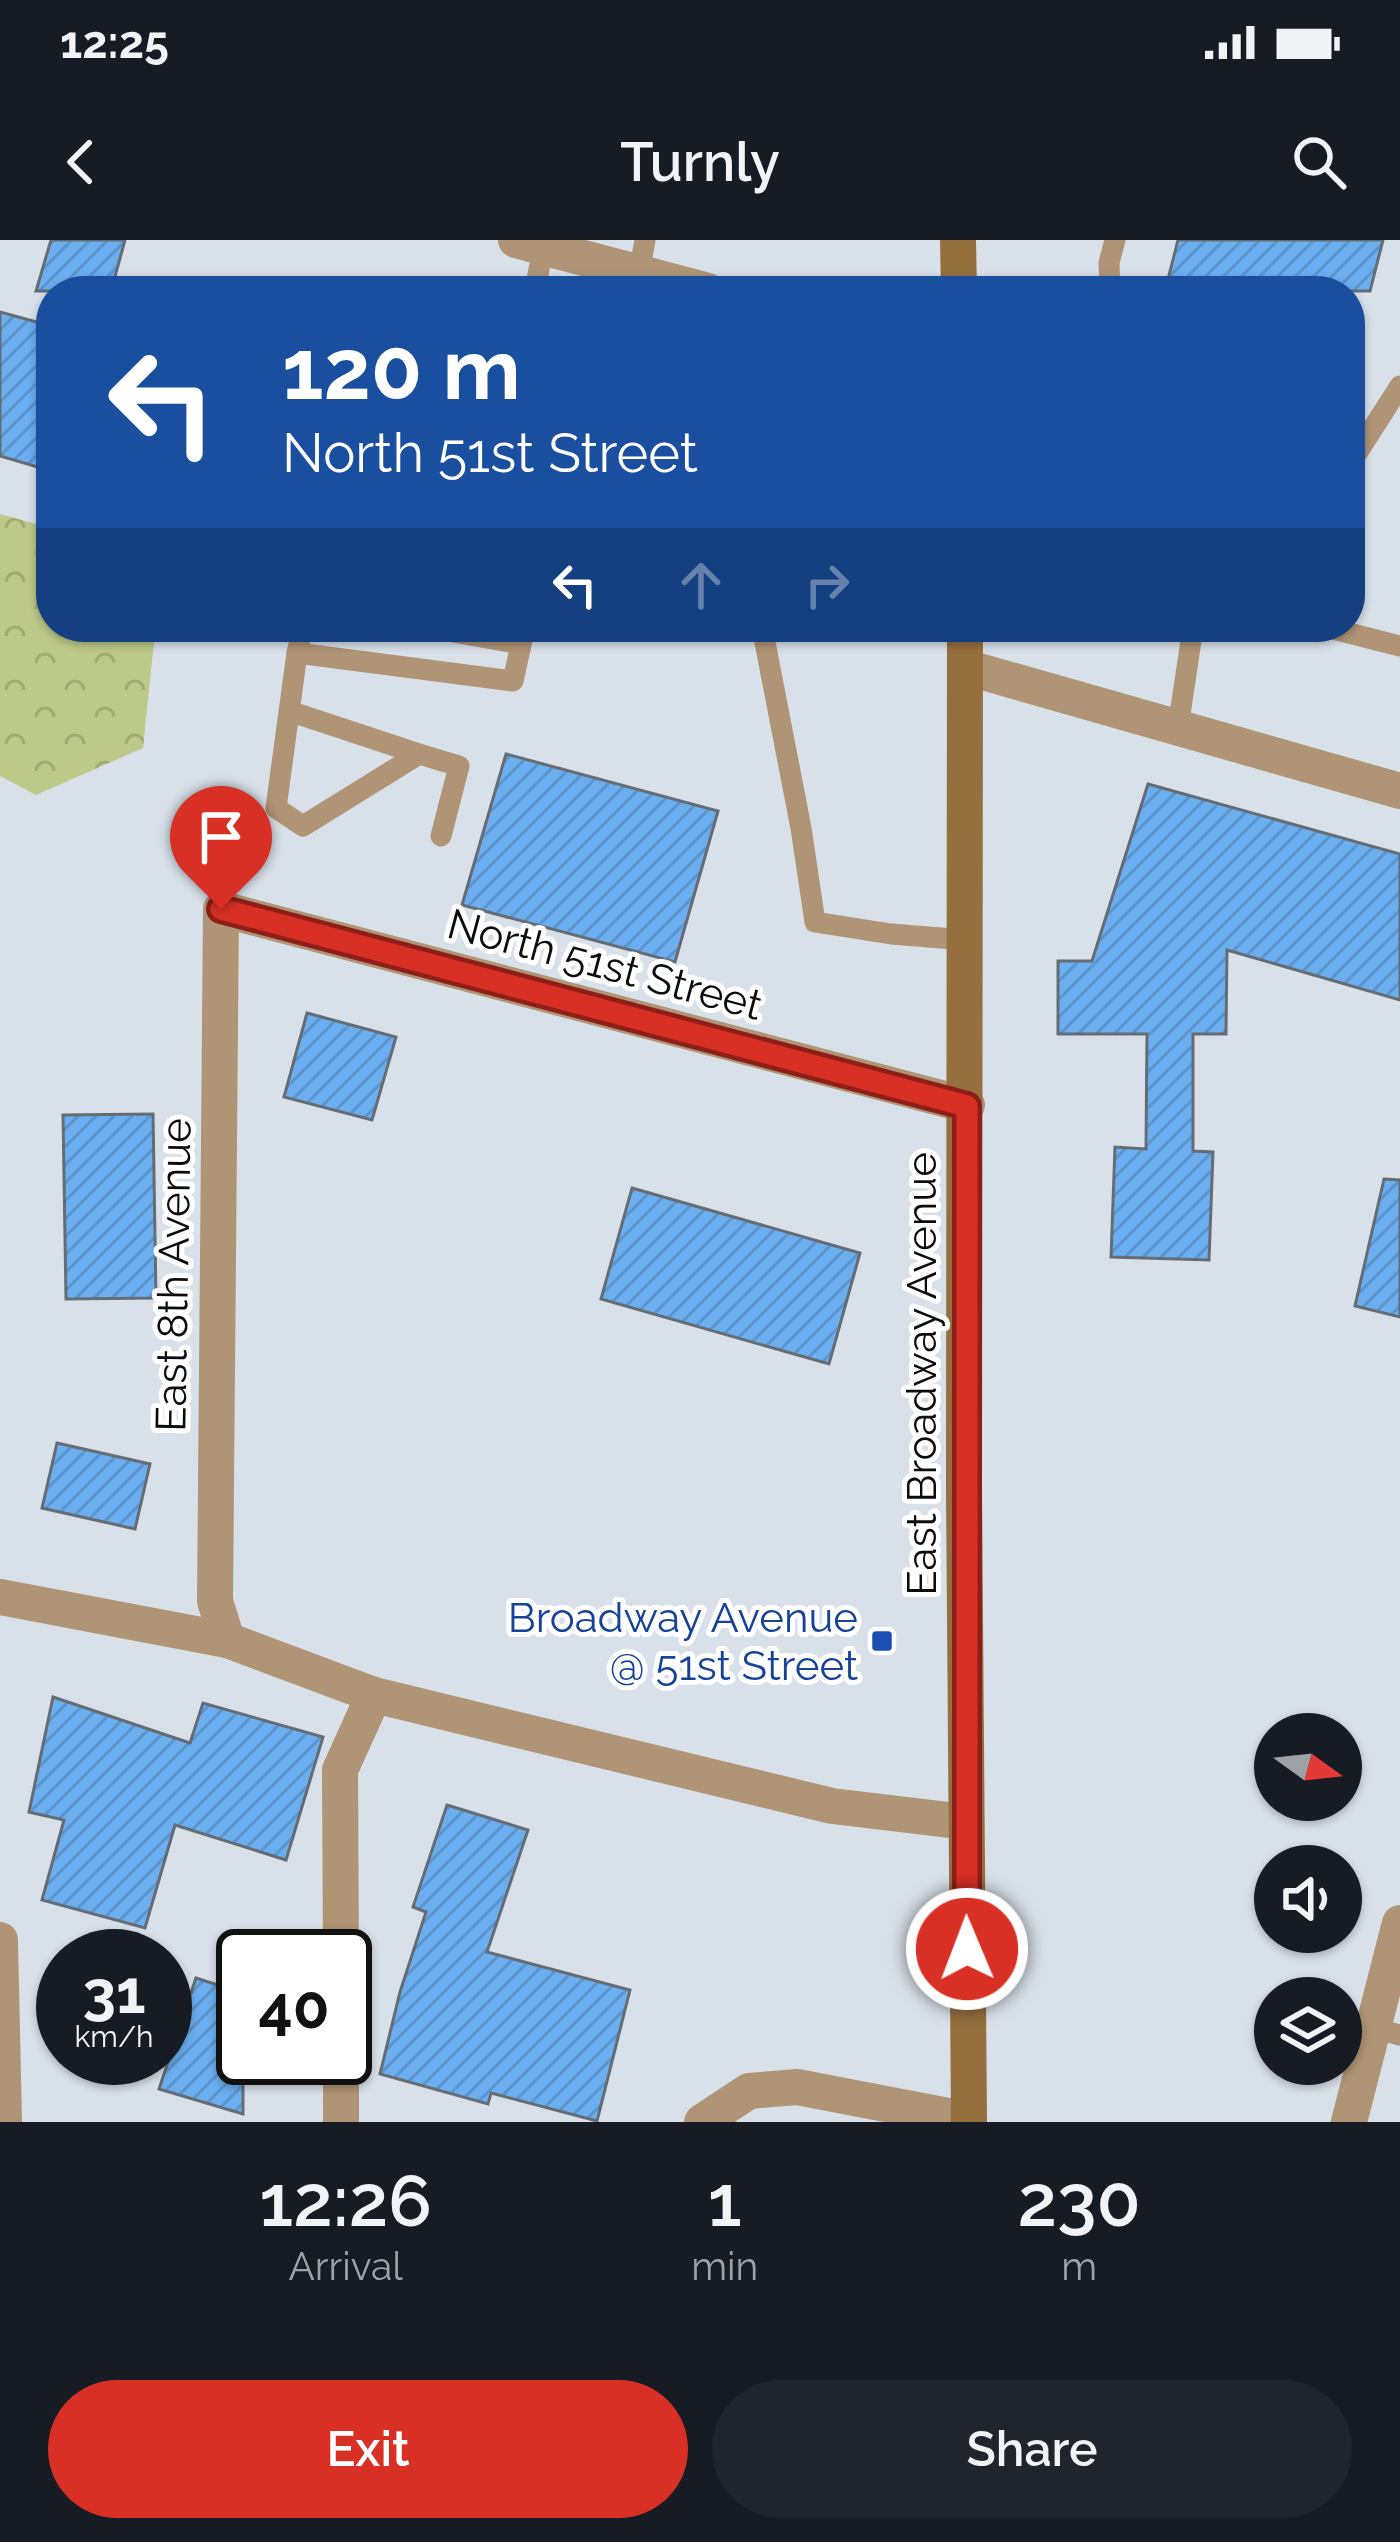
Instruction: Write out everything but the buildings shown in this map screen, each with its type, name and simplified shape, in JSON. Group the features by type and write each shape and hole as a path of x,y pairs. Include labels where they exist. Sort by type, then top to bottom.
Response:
{"street":[{"path":"958,240 958,276"},
{"path":"530,244 642,256 680,276"},
{"name":"East Broadway Avenue","path":"964,642 969,2121"},
{"path":"965,668 1400,791"},
{"name":"North 51st Street","path":"221,909 967,1106"},
{"name":"East 8th Avenue","path":"221,909 215,1601 227,1640"},
{"path":"0,1597 227,1640 374,1694 832,1806 966,1822"},
{"path":"341,1929 340,1769 374,1694"},
{"path":"1348,2122 1387,2031 1400,1923"},
{"path":"0,1940 4,2122"},
{"path":"341,2085 341,2122"},
{"path":"702,2122 749,2091 797,2087 969,2121"}],"lane":[{"path":"1109,276 1115,240"},
{"path":"530,244 533,276"},
{"path":"1365,441 1400,386"},
{"path":"1365,637 1400,646"},
{"path":"300,642 276,808 303,826 419,754"},
{"path":"298,653 513,681 522,642"},
{"path":"765,642 815,922 966,940"},
{"path":"1178,728 1191,642"},
{"path":"289,711 459,766 441,836"}],"green space":[{"path":"0,514 36,524 36,642 154,642 143,748 36,795 0,776"}],"place":[{"name":"Broadway Avenue @ 51st Street","path":"882,1641"}],"route":[{"path":"221,909 967,1106 967,1949"}]}
